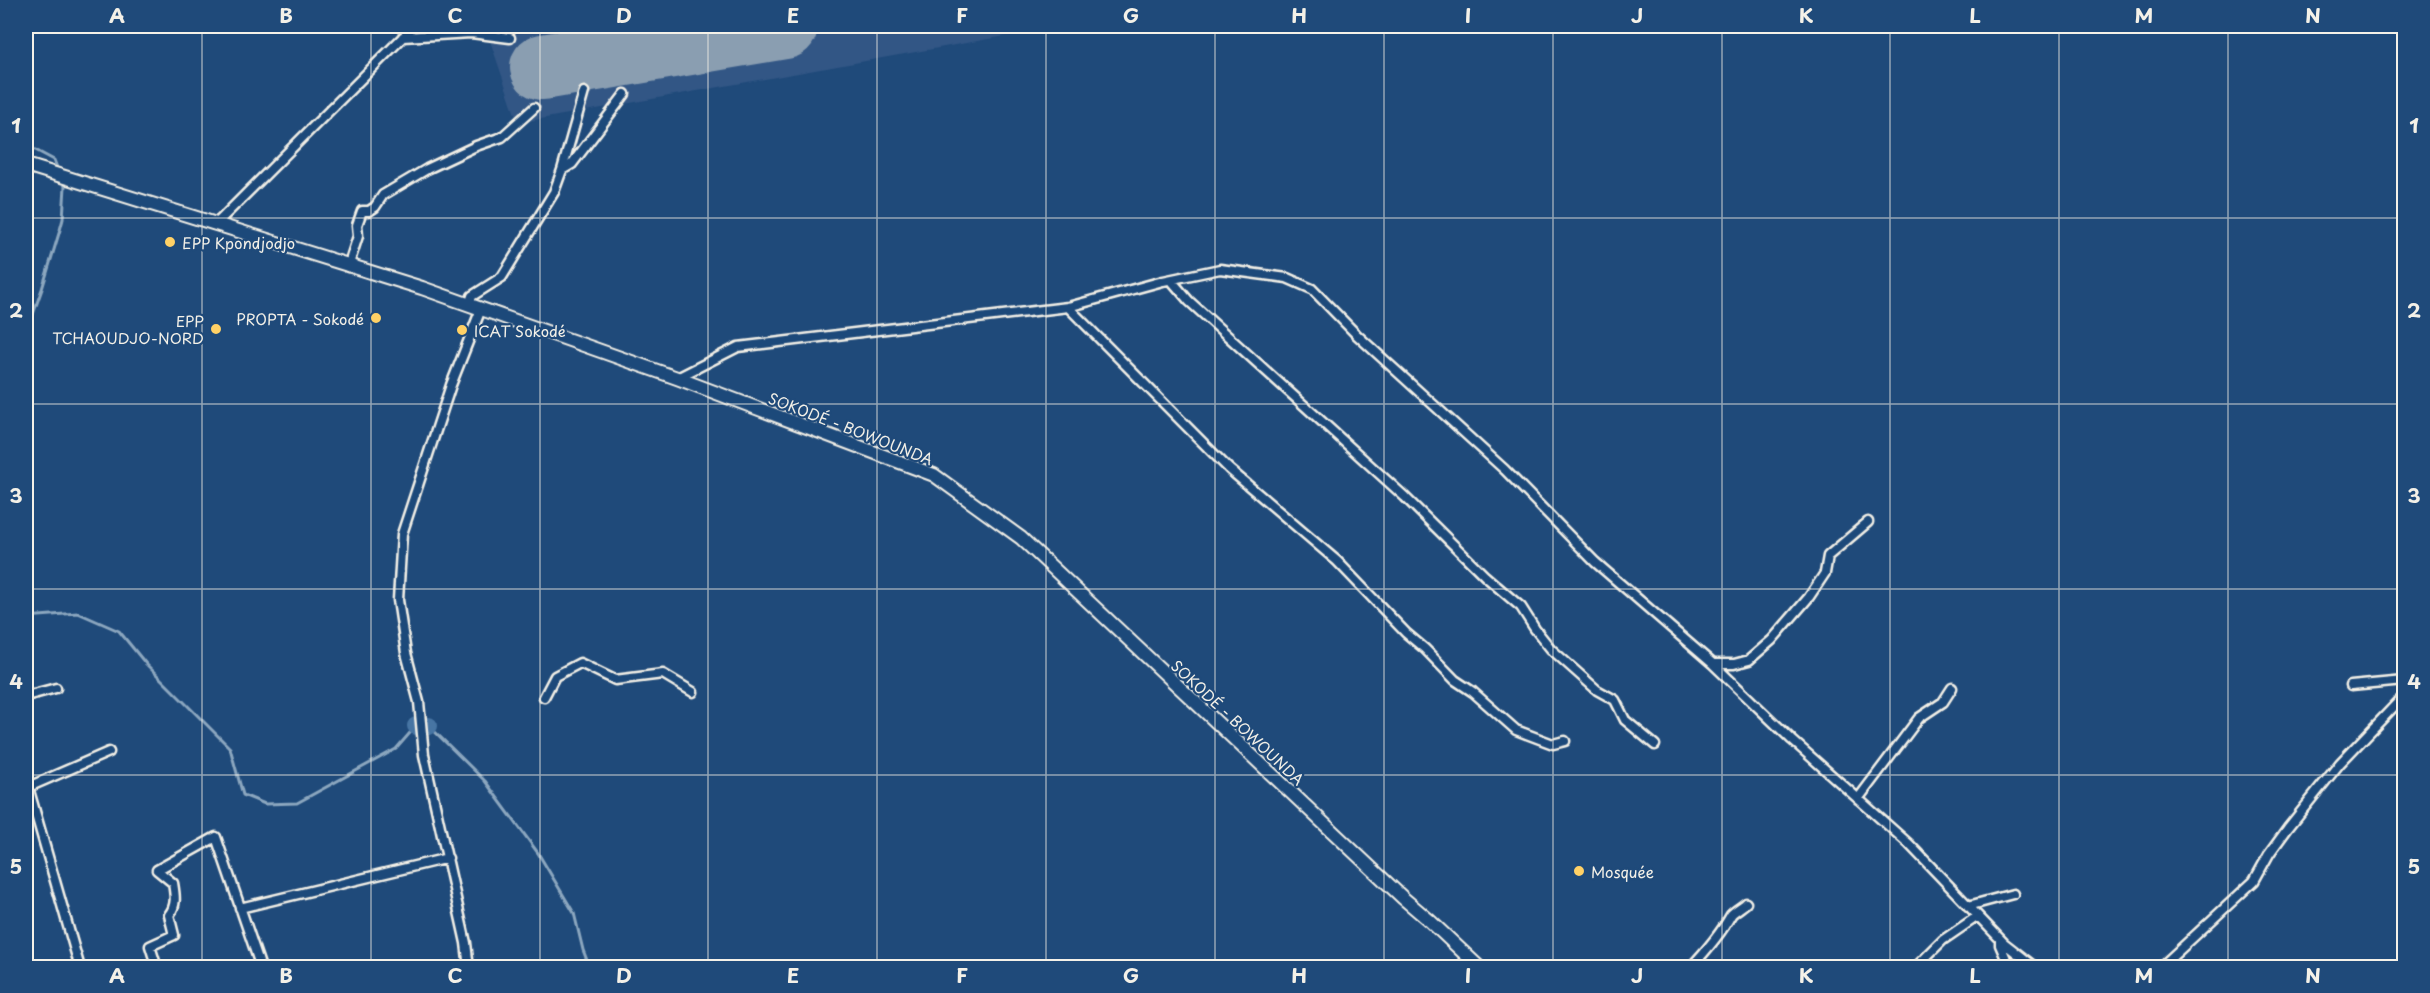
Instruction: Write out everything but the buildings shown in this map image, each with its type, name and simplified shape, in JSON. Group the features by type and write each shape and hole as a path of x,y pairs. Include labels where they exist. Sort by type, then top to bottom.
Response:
{"main road":[{"name":"SOKODÉ - BOWOUNDA","path":"26,165 475,307 677,378 934,475 1022,538 1402,898 1480,968"}],"street":[{"path":"216,224 414,26"},
{"path":"462,26 471,33"},
{"path":"403,37 471,33 510,38"},
{"path":"469,968 466,943 424,755 419,702 406,653 398,600 402,534 475,307 472,296 502,277 549,201 562,170 584,92"},
{"path":"562,170 572,164 625,94"},
{"path":"348,267 358,236 357,225 362,211 369,211 375,207 383,195 427,169 476,146 502,137 534,108"},
{"path":"677,378 738,347 1068,307 1220,269 1287,278 1312,289 1357,335 1505,470 1595,561 1713,664 1792,740 1909,844 2000,938 2036,968"},
{"path":"1171,280 1189,301 1405,496 1443,537 1521,607 1551,649 1597,690 1615,700 1625,720 1655,745"},
{"path":"1068,307 1229,469 1337,561 1455,680 1473,692 1516,730 1553,744 1565,741"},
{"path":"1713,664 1734,664 1749,660 1772,640 1809,597 1825,573 1828,556 1868,522"},
{"path":"544,697 555,676 580,663 615,680 663,674 693,692"},
{"path":"2351,686 2404,681"},
{"path":"26,696 56,688"},
{"path":"1858,799 1919,718 1943,702 1952,688"},
{"path":"2160,968 2254,881 2281,837 2340,763 2404,696"},
{"path":"80,968 27,787 109,752"},
{"path":"157,968 150,945 174,935 169,915 174,909 176,895 173,883 157,870 216,837 261,968"},
{"path":"240,908 448,858"},
{"path":"1968,906 2013,894"},
{"path":"1690,968 1716,940 1730,921 1731,915 1746,903"},
{"path":"1915,968 1943,940 1978,916"},
{"path":"1968,927 1985,923"},
{"path":"2000,938 2000,945 2010,968"},
{"path":"2401,968 2404,961"}],"shaded area":[{"path":"485,26 1061,26 518,123"}],"waterway":[{"path":"26,145 54,160 59,173"},
{"path":"26,334 63,219 65,186 63,181"},
{"path":"26,617 78,613 119,631 146,664 230,748 243,795 265,804 297,803 396,749 416,726"},
{"path":"416,726 429,726"},
{"path":"429,726 485,781 538,853 574,913 590,968"}],"runway":[{"path":"543,67 785,26"}],"place":[{"name":"EPP Kpondjodjo","path":"170,242"},
{"name":"PROPTA - Sokodé","path":"376,318"},
{"name":"EPP TCHAOUDJO-NORD","path":"216,329"},
{"name":"ICAT Sokodé","path":"462,330"},
{"name":"Mosquée","path":"1579,871"}]}
